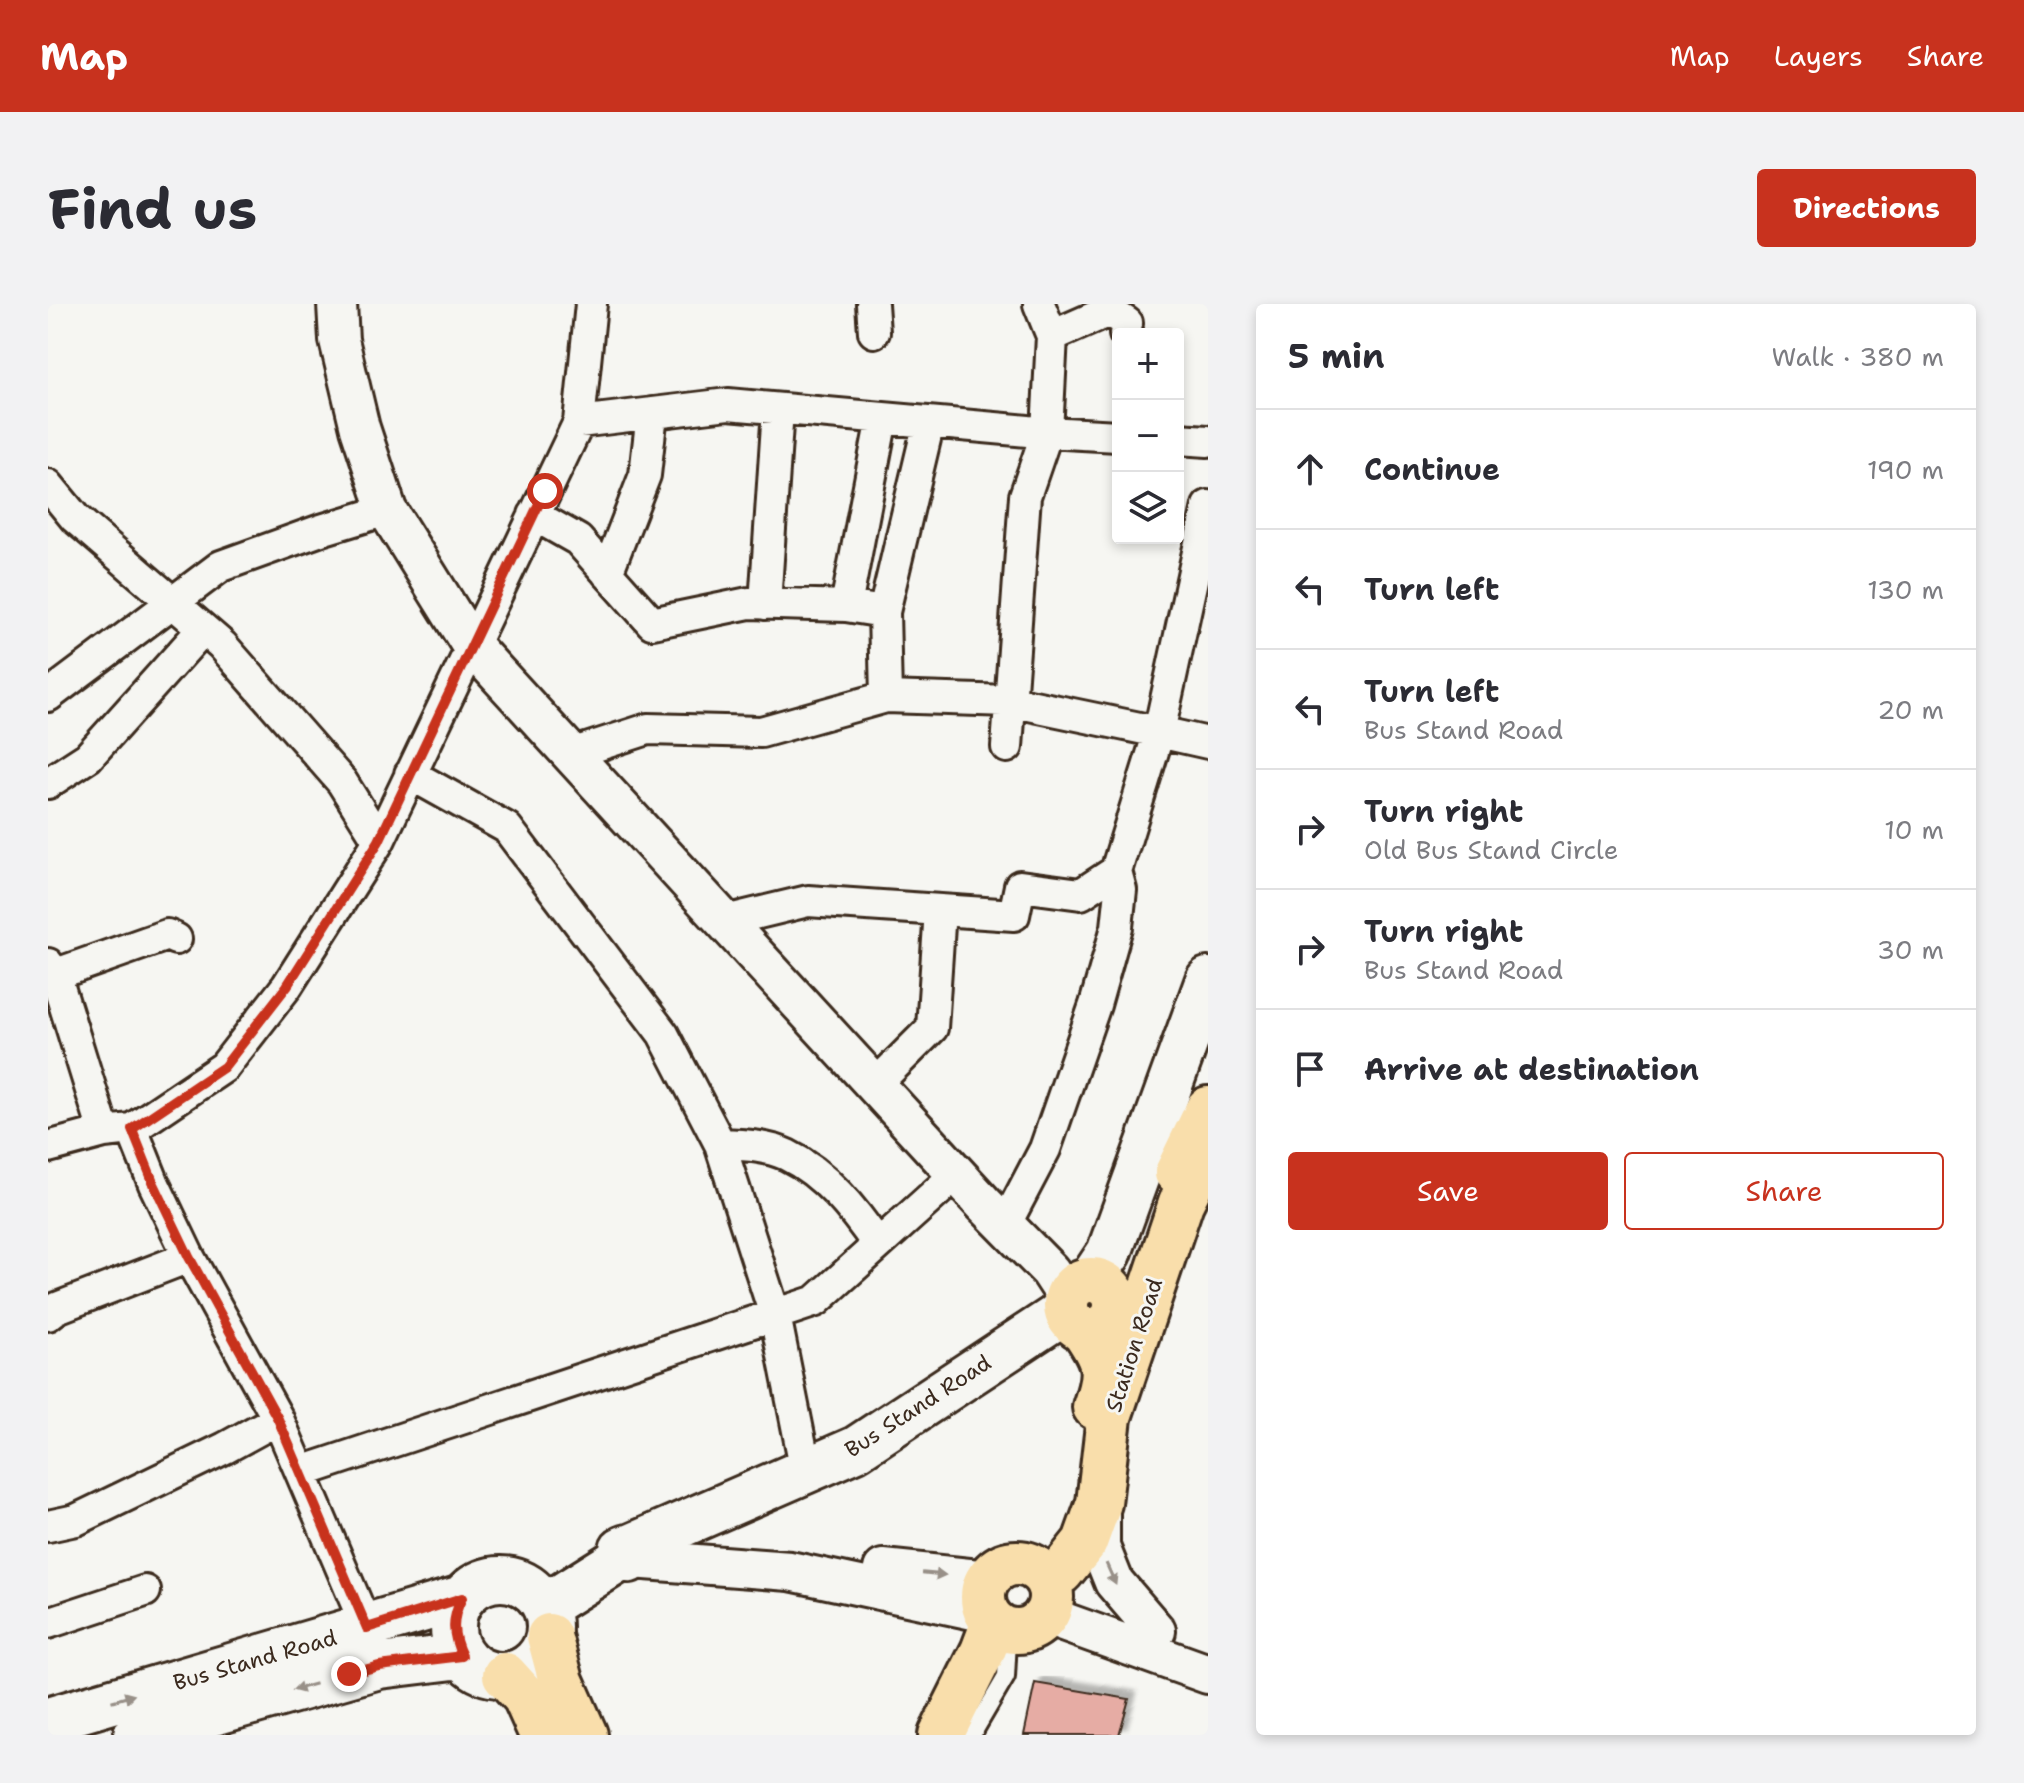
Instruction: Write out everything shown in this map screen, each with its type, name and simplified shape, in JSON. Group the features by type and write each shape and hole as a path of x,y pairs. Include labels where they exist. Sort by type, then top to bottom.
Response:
{"main road":[{"path":"1086,1296 1109,1253 1208,980"},
{"path":"1086,1296 1121,1263 1155,1177 1208,1011"},
{"name":"Station Road","path":"1019,1605 1070,1534 1083,1499 1093,1414 1104,1382 1086,1296 1122,1290 1208,1109"},
{"name":"Station Road","path":"1019,1605 1061,1572 1085,1542 1099,1503 1109,1417 1181,1203 1206,1156"},
{"path":"1086,1296 1124,1333 1127,1365"},
{"name":"Bus Stand Road","path":"537,1607 628,1553 856,1449 1086,1296"},
{"path":"537,1607 544,1651 520,1671 505,1675 474,1667 462,1656 455,1642 455,1612 462,1598 473,1587 501,1578 537,1607 561,1681 585,1735"},
{"name":"Bus Stand Road","path":"48,1720 462,1598"},
{"path":"941,1735 983,1651 1019,1605"},
{"path":"957,1735 1019,1605"},
{"name":"Bus Stand Road","path":"136,1735 379,1666 462,1656"},
{"path":"505,1675 525,1697 542,1735"}],"street":[{"path":"337,304 339,340 356,413 387,510 471,645 1005,1225 1086,1296"},
{"path":"48,1147 118,1130 224,1067 287,986 379,841 579,422 591,304"},
{"path":"1007,747 1025,496 1047,432 1052,336 1039,304"},
{"path":"1052,336 1109,311 1127,323 1126,328"},
{"path":"579,422 728,404 1047,432 1112,426"},
{"path":"765,604 778,409"},
{"path":"607,573 645,475 652,413"},
{"path":"846,606 882,418"},
{"path":"886,697 884,612 929,422"},
{"path":"1184,439 1208,441"},
{"path":"48,485 75,518 222,645 342,782 379,841"},
{"path":"1005,1225 1045,1149 1095,1005 1119,917 1121,890 1116,871 1159,732 1208,506"},
{"path":"48,696 221,566 387,510"},
{"path":"534,515 578,540 652,623 749,603 846,606 884,612"},
{"path":"48,783 88,757 203,629"},
{"path":"571,754 648,729 761,732 886,697 1010,701 1208,743"},
{"path":"410,774 507,828 663,1034 720,1144 775,1315 806,1471"},
{"path":"725,921 808,901 1014,915 1020,886 1081,894 1116,871"},
{"path":"876,1084 932,1028 940,910"},
{"path":"176,939 167,935 50,972 118,1130 154,1184 189,1257 278,1419 367,1628"},
{"path":"720,1144 755,1145 786,1154 824,1181 851,1206 878,1245"},
{"path":"301,1472 816,1301 958,1173"},
{"path":"48,1315 57,1308 189,1257"},
{"path":"48,1526 76,1520 278,1419"},
{"path":"1099,1503 1100,1547 1114,1582 1156,1631"},
{"path":"628,1553 790,1571 1019,1605 1061,1602 1208,1650"},
{"path":"48,1623 145,1591"},
{"path":"1019,1605 1208,1674"}],"lane":[{"path":"972,1735 1006,1677 1019,1605"}],"building":[{"path":"1035,1683 1129,1699 1119,1735 1024,1735"}],"route":[{"path":"349,1674 379,1666 462,1656 455,1642 453,1627 455,1612 462,1598 367,1628 278,1419 189,1257 132,1129 224,1067 287,986 379,841 545,491"}]}
